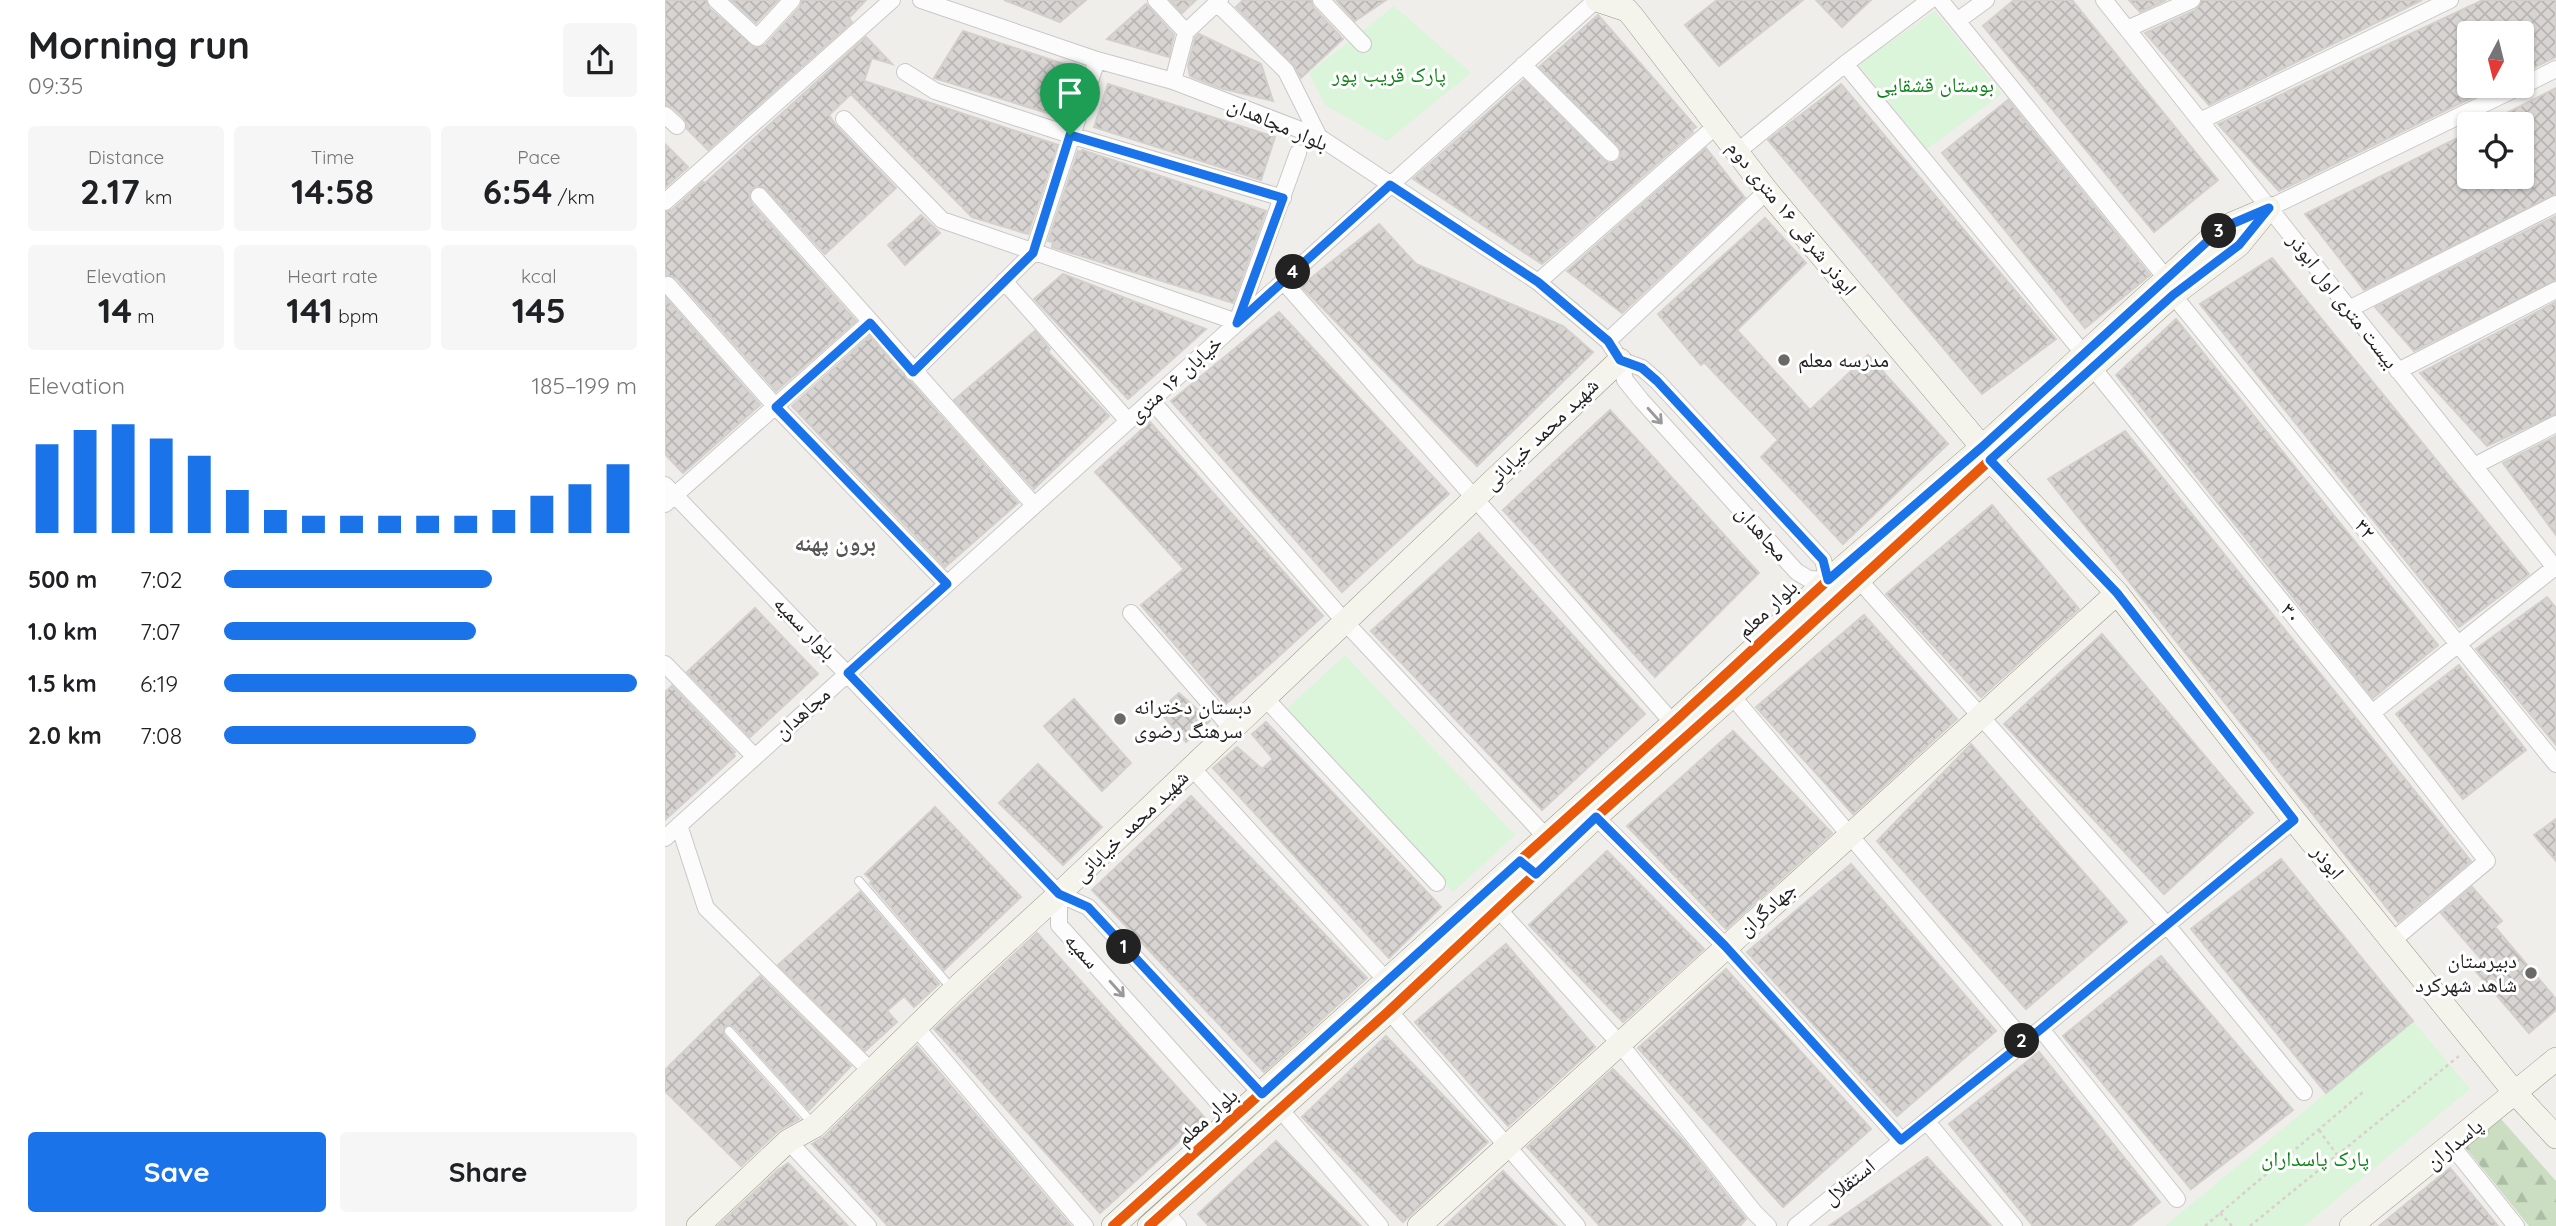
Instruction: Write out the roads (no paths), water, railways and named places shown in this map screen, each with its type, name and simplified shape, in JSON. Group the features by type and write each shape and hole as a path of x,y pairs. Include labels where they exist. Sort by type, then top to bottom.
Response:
{"street":[{"path":"716,0 757,38 792,0"},
{"path":"665,202 892,0"},
{"name":"بلوار مجاهدان","path":"921,0 1097,60 1173,81 1319,137 1538,282 1614,350"},
{"path":"1156,0 1187,32"},
{"path":"1321,0 1363,44"},
{"name":"خیابان ۱۶ متری","path":"1034,505 1597,0"},
{"name":"ابوذر شرقی ۱۶ متری دوم","path":"1597,0 1627,10 1767,191 1986,453"},
{"path":"1737,152 1845,64 1930,0"},
{"name":"۳۲","path":"1940,0 2556,764"},
{"path":"1957,21 1986,0"},
{"name":"بیست متری اول ابوذر","path":"2104,0 2556,568"},
{"path":"2127,29 2192,0"},
{"path":"2200,121 2451,0"},
{"path":"1173,81 1187,32 1218,2 1286,71 1319,137"},
{"path":"913,372 1033,253 1097,60"},
{"name":"۳۰","path":"1845,64 2088,360 2372,713 2487,861 2392,941"},
{"path":"1523,65 1611,153"},
{"path":"2534,80 2556,69"},
{"path":"905,72 935,91 1070,135 1283,198"},
{"path":"2269,208 2497,98"},
{"path":"844,119 942,220 1237,323 1298,153"},
{"path":"1538,282 1717,125"},
{"path":"1614,350 1767,191"},
{"path":"759,196 1034,505"},
{"path":"2349,309 2556,204"},
{"name":"بلوار معلم","path":"1270,1101 1389,1011 1498,909 1528,868 1546,837 1673,723 1835,588 2170,287 2239,245 2269,208"},
{"path":"1004,281 1128,421"},
{"path":"1283,281 1673,723"},
{"path":"668,285 776,407 947,584"},
{"path":"2398,371 2556,290"},
{"path":"668,495 776,407 870,323"},
{"name":"شهید محمد خیابانی","path":"698,1226 788,1141 815,1126 872,1072 915,1026 1059,894 1345,622 1474,498 1614,350"},
{"name":"مجاهدان","path":"1614,350 1625,380 1641,400 1797,572 1835,588"},
{"name":"مجاهدان","path":"1614,350 1657,381 1823,560 1835,588"},
{"path":"1151,400 1345,622 1546,837"},
{"path":"2474,466 2556,424"},
{"name":"بلوار معلم","path":"1113,1226 1241,1127 1270,1101 1387,981 1596,817 1732,696 1835,588 1860,580 1986,453"},
{"name":"ابوذر","path":"1986,453 2117,593 2294,820 2516,1094 2556,1137"},
{"name":"بلوار سمیه","path":"668,495 848,673 1059,894"},
{"name":"مجاهدان","path":"665,838 1034,505"},
{"path":"2372,713 2457,643 2556,568"},
{"path":"1860,580 2166,924 2305,1092"},
{"name":"جهادگران","path":"1419,1226 2117,593"},
{"path":"1131,613 1232,729"},
{"path":"665,664 754,756"},
{"path":"1732,696 2024,1041"},
{"path":"1265,698 1437,883"},
{"path":"1192,768 1387,981"},
{"path":"1596,817 1725,946 1901,1140"},
{"name":"استقلال","path":"1796,1226 1815,1220 1901,1140 1927,1122 2294,820"},
{"path":"679,825 706,908 872,1072"},
{"name":"سمیه","path":"1241,1127 1059,925 1059,894 1088,907 1270,1101 1381,1226"},
{"path":"1498,909 1620,1044 1768,1226"},
{"path":"1389,1011 1577,1226"},
{"path":"915,1026 1085,1226"},
{"path":"2041,1029 2177,1199"},
{"name":"پاسداران","path":"2351,1226 2556,1059"},
{"path":"1927,1122 2014,1226"},
{"name":"بلوار معلم","path":"1164,1221 1241,1127"},
{"path":"788,1141 867,1226"},
{"path":"2452,1146 2516,1226"}],"lane":[{"path":"859,881 954,990"},
{"path":"729,1031 815,1126"}],"place":[{"name":"مدرسه معلم","path":"1784,360"},
{"name":"دبستان دخترانه سرهنگ رضوی","path":"1120,719"},
{"name":"دبیرستان‌ شاهد شهرکرد","path":"2531,973"}],"district":[{"name":"برون پهنه","path":"835,543"}],"park label":[{"name":"پارک قریب پور","path":"1389,75"},
{"name":"بوستان قشقایی","path":"1935,85"},
{"name":"پارک پاسداران","path":"2315,1159"}]}
